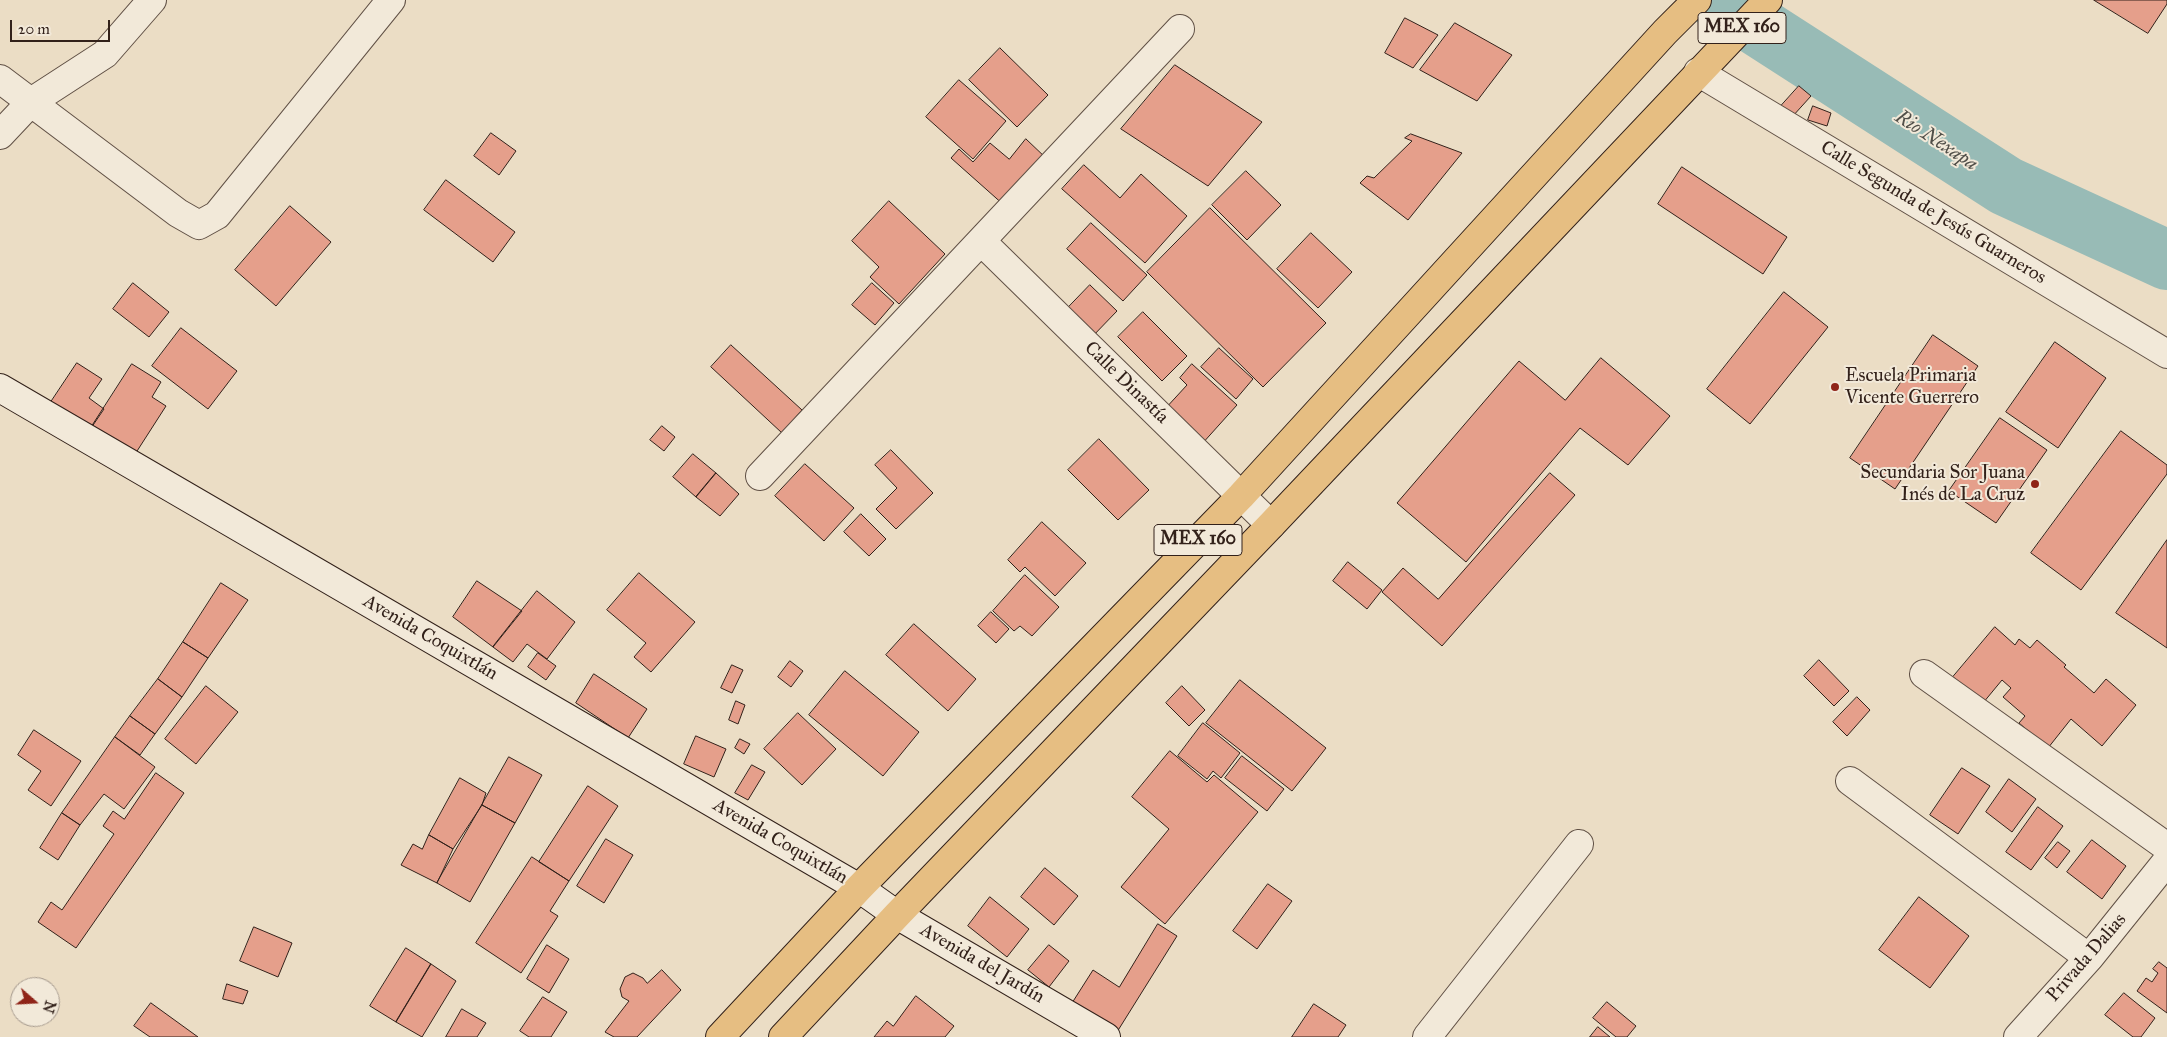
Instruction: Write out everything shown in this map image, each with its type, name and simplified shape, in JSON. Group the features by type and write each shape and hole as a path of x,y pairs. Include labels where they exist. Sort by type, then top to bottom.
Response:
{"main road":[{"name":"MEX 160","path":"720,1037 860,888 1241,496 1664,32 1696,0"},
{"name":"MEX 160","path":"783,1037 1768,0"}],"street":[{"path":"0,136 31,102 105,54 152,0"},
{"path":"0,80 178,213 199,225 217,216 391,0"},
{"path":"760,476 1180,30"},
{"name":"Calle Segunda de Jesús Guarneros","path":"1707,64 2167,354"},
{"name":"Calle Dinastía","path":"981,241 1271,525"},
{"name":"Avenida Coquixtlán","path":"0,388 860,888"},
{"path":"1924,674 2167,846"},
{"path":"1850,781 2089,958"},
{"path":"1427,1037 1579,844"},
{"name":"Privada Dalias","path":"2018,1037 2163,875"},
{"name":"Avenida del Jardín","path":"860,888 897,915 1106,1037"}],"building":[{"path":"2094,0 2167,0 2167,4 2148,33"},
{"path":"1405,18 1438,35 1413,68 1385,53"},
{"path":"1455,23 1512,55 1477,101 1420,70"},
{"path":"1000,48 1048,95 1017,127 969,80"},
{"path":"1175,65 1262,122 1208,186 1121,129"},
{"path":"959,80 1006,121 973,159 926,117"},
{"path":"1799,86 1811,96 1792,117 1781,106"},
{"path":"1813,106 1831,113 1827,126 1808,120"},
{"path":"491,133 516,151 499,175 474,156"},
{"path":"1411,134 1462,153 1408,220 1360,183 1367,176 1374,178 1412,141 1405,138"},
{"path":"1026,139 1047,159 1005,206 951,158 959,149 973,162 990,143 1009,159"},
{"path":"1084,165 1120,198 1141,174 1187,216 1145,263 1062,189"},
{"path":"1682,167 1787,237 1763,274 1658,204"},
{"path":"1246,171 1281,205 1247,240 1212,205"},
{"path":"446,180 515,232 493,262 424,210"},
{"path":"889,201 945,254 899,304 870,277 879,267 852,241"},
{"path":"290,206 331,242 276,306 235,270"},
{"path":"1210,208 1326,323 1263,387 1147,272"},
{"path":"1091,223 1147,275 1123,301 1067,249"},
{"path":"1311,233 1352,272 1318,308 1277,269"},
{"path":"133,283 169,312 149,337 113,309"},
{"path":"872,283 894,303 875,325 852,305"},
{"path":"1090,285 1117,311 1090,339 1063,313"},
{"path":"1784,292 1828,327 1750,424 1707,389"},
{"path":"1143,312 1187,356 1162,381 1118,337"},
{"path":"181,328 237,371 208,409 152,366"},
{"path":"1933,335 1978,366 1895,489 1850,458"},
{"path":"2055,342 2106,378 2058,448 2006,412"},
{"path":"731,345 802,410 782,433 711,367"},
{"path":"1219,348 1253,379 1236,399 1201,367"},
{"path":"1601,358 1670,416 1628,465 1580,428 1466,562 1397,503 1519,361 1565,400"},
{"path":"77,363 102,379 89,398 104,409 87,434 47,408"},
{"path":"132,364 161,382 152,397 166,406 130,462 87,434"},
{"path":"1192,364 1237,405 1201,445 1164,410 1187,385 1180,378"},
{"path":"2000,418 2047,450 1996,523 1949,491"},
{"path":"662,426 675,437 664,451 650,440"},
{"path":"2121,431 2167,465 2167,474 2081,590 2031,553"},
{"path":"1099,439 1149,490 1118,520 1068,470"},
{"path":"891,450 933,493 896,529 876,509 897,488 875,465"},
{"path":"693,454 716,473 696,497 673,477"},
{"path":"805,464 854,508 824,541 775,496"},
{"path":"716,473 739,494 720,516 696,497"},
{"path":"1550,473 1575,495 1442,646 1382,592 1403,568 1438,599"},
{"path":"861,514 886,539 869,556 844,532"},
{"path":"1042,522 1086,563 1055,596 1025,567 1020,572 1008,560"},
{"path":"2167,540 2167,648 2116,613"},
{"path":"1348,562 1382,590 1367,609 1333,581"},
{"path":"639,573 695,622 651,672 634,657 646,643 607,610"},
{"path":"1025,575 1059,607 1032,636 1020,626 1014,631 993,611"},
{"path":"477,581 522,611 493,647 453,617"},
{"path":"221,583 248,600 208,658 183,642"},
{"path":"537,591 575,622 547,659 527,644 513,662 493,647"},
{"path":"991,612 1009,629 996,643 978,626"},
{"path":"914,624 976,679 948,711 886,655"},
{"path":"1995,627 2015,645 2019,639 2030,648 2037,640 2094,693 2106,679 2136,705 2102,746 2071,719 2048,748 2019,723 2025,716 2003,697 2011,688 2002,680 1983,703 1953,677"},
{"path":"183,642 208,658 182,697 158,679"},
{"path":"538,653 556,666 546,680 528,667"},
{"path":"1819,660 1849,691 1834,706 1804,676"},
{"path":"790,661 803,671 791,687 778,677"},
{"path":"732,665 743,670 732,693 721,688"},
{"path":"845,671 919,732 883,776 809,715"},
{"path":"594,674 647,709 628,738 576,703"},
{"path":"158,679 182,697 155,734 130,716"},
{"path":"1240,680 1326,748 1292,791 1206,723"},
{"path":"206,686 238,712 196,764 165,739"},
{"path":"1182,686 1205,710 1189,726 1166,703"},
{"path":"1857,697 1870,710 1847,736 1833,722"},
{"path":"736,701 745,705 738,724 729,720"},
{"path":"798,713 836,749 802,785 764,749"},
{"path":"130,716 155,734 140,755 115,737"},
{"path":"1203,723 1240,753 1221,778 1213,771 1207,779 1178,756"},
{"path":"34,730 81,761 51,806 28,790 41,771 18,755"},
{"path":"696,736 726,749 714,777 684,764"},
{"path":"115,737 155,767 124,809 104,794 80,825 62,813"},
{"path":"740,739 750,744 744,754 735,748"},
{"path":"1170,751 1207,782 1214,775 1258,812 1165,924 1121,887 1169,829 1132,797"},
{"path":"1242,756 1284,789 1267,811 1225,778"},
{"path":"509,757 542,775 515,823 482,805"},
{"path":"752,765 765,772 748,800 735,793"},
{"path":"1962,768 1990,786 1958,834 1930,815"},
{"path":"156,773 184,793 76,948 38,922 51,902 62,910 114,834 103,826 113,811 124,819"},
{"path":"460,778 486,793 482,805 453,849 429,835"},
{"path":"2009,779 2036,799 2012,832 1986,812"},
{"path":"588,786 618,806 569,881 539,862"},
{"path":"482,805 515,823 470,902 437,883"},
{"path":"2038,807 2063,826 2031,870 2006,852"},
{"path":"62,813 80,825 58,860 40,848"},
{"path":"429,835 453,849 437,883 401,865 413,844 422,849"},
{"path":"606,839 633,855 604,903 577,886"},
{"path":"2092,840 2126,866 2102,899 2067,872"},
{"path":"2058,842 2070,851 2057,868 2045,858"},
{"path":"532,857 569,881 550,911 558,916 521,973 476,943"},
{"path":"1045,868 1078,896 1054,925 1021,897"},
{"path":"1268,884 1292,901 1257,949 1233,931"},
{"path":"990,897 1029,929 1007,957 968,926"},
{"path":"1919,897 1969,936 1930,988 1879,950"},
{"path":"1158,924 1177,936 1117,1032 1072,1003 1093,970 1119,987"},
{"path":"254,927 292,943 278,977 240,961"},
{"path":"547,945 569,959 549,993 527,979"},
{"path":"1049,945 1069,961 1049,987 1028,970"},
{"path":"406,948 431,964 396,1022 370,1006"},
{"path":"2159,962 2167,968 2167,1013 2137,991 2146,978 2152,982 2158,973 2153,969"},
{"path":"431,964 456,981 422,1037 396,1022"},
{"path":"662,970 681,990 637,1037 614,1037 605,1032 629,1001 622,997 620,989 625,977 633,973 643,978 647,983"},
{"path":"227,984 248,991 243,1004 223,999"},
{"path":"2124,993 2155,1018 2141,1037 2133,1037 2105,1015"},
{"path":"916,996 954,1026 945,1037 874,1037 887,1021 893,1026"},
{"path":"543,997 567,1012 551,1037 529,1037 520,1031"},
{"path":"1607,1002 1636,1026 1627,1037 1616,1037 1593,1018"},
{"path":"151,1003 198,1037 150,1037 134,1026"},
{"path":"1314,1004 1346,1025 1338,1037 1292,1037"},
{"path":"462,1009 486,1023 477,1037 446,1037"},
{"path":"1598,1027 1610,1037 1590,1037"}],"waterway":[{"name":"Rio Nexapa","path":"1717,0 2006,186 2167,260"}],"place":[{"name":"Escuela Primaria Vicente Guerrero","path":"1835,387"},
{"name":"Secundaria Sor Juana Inés de La Cruz","path":"2035,484"}]}
